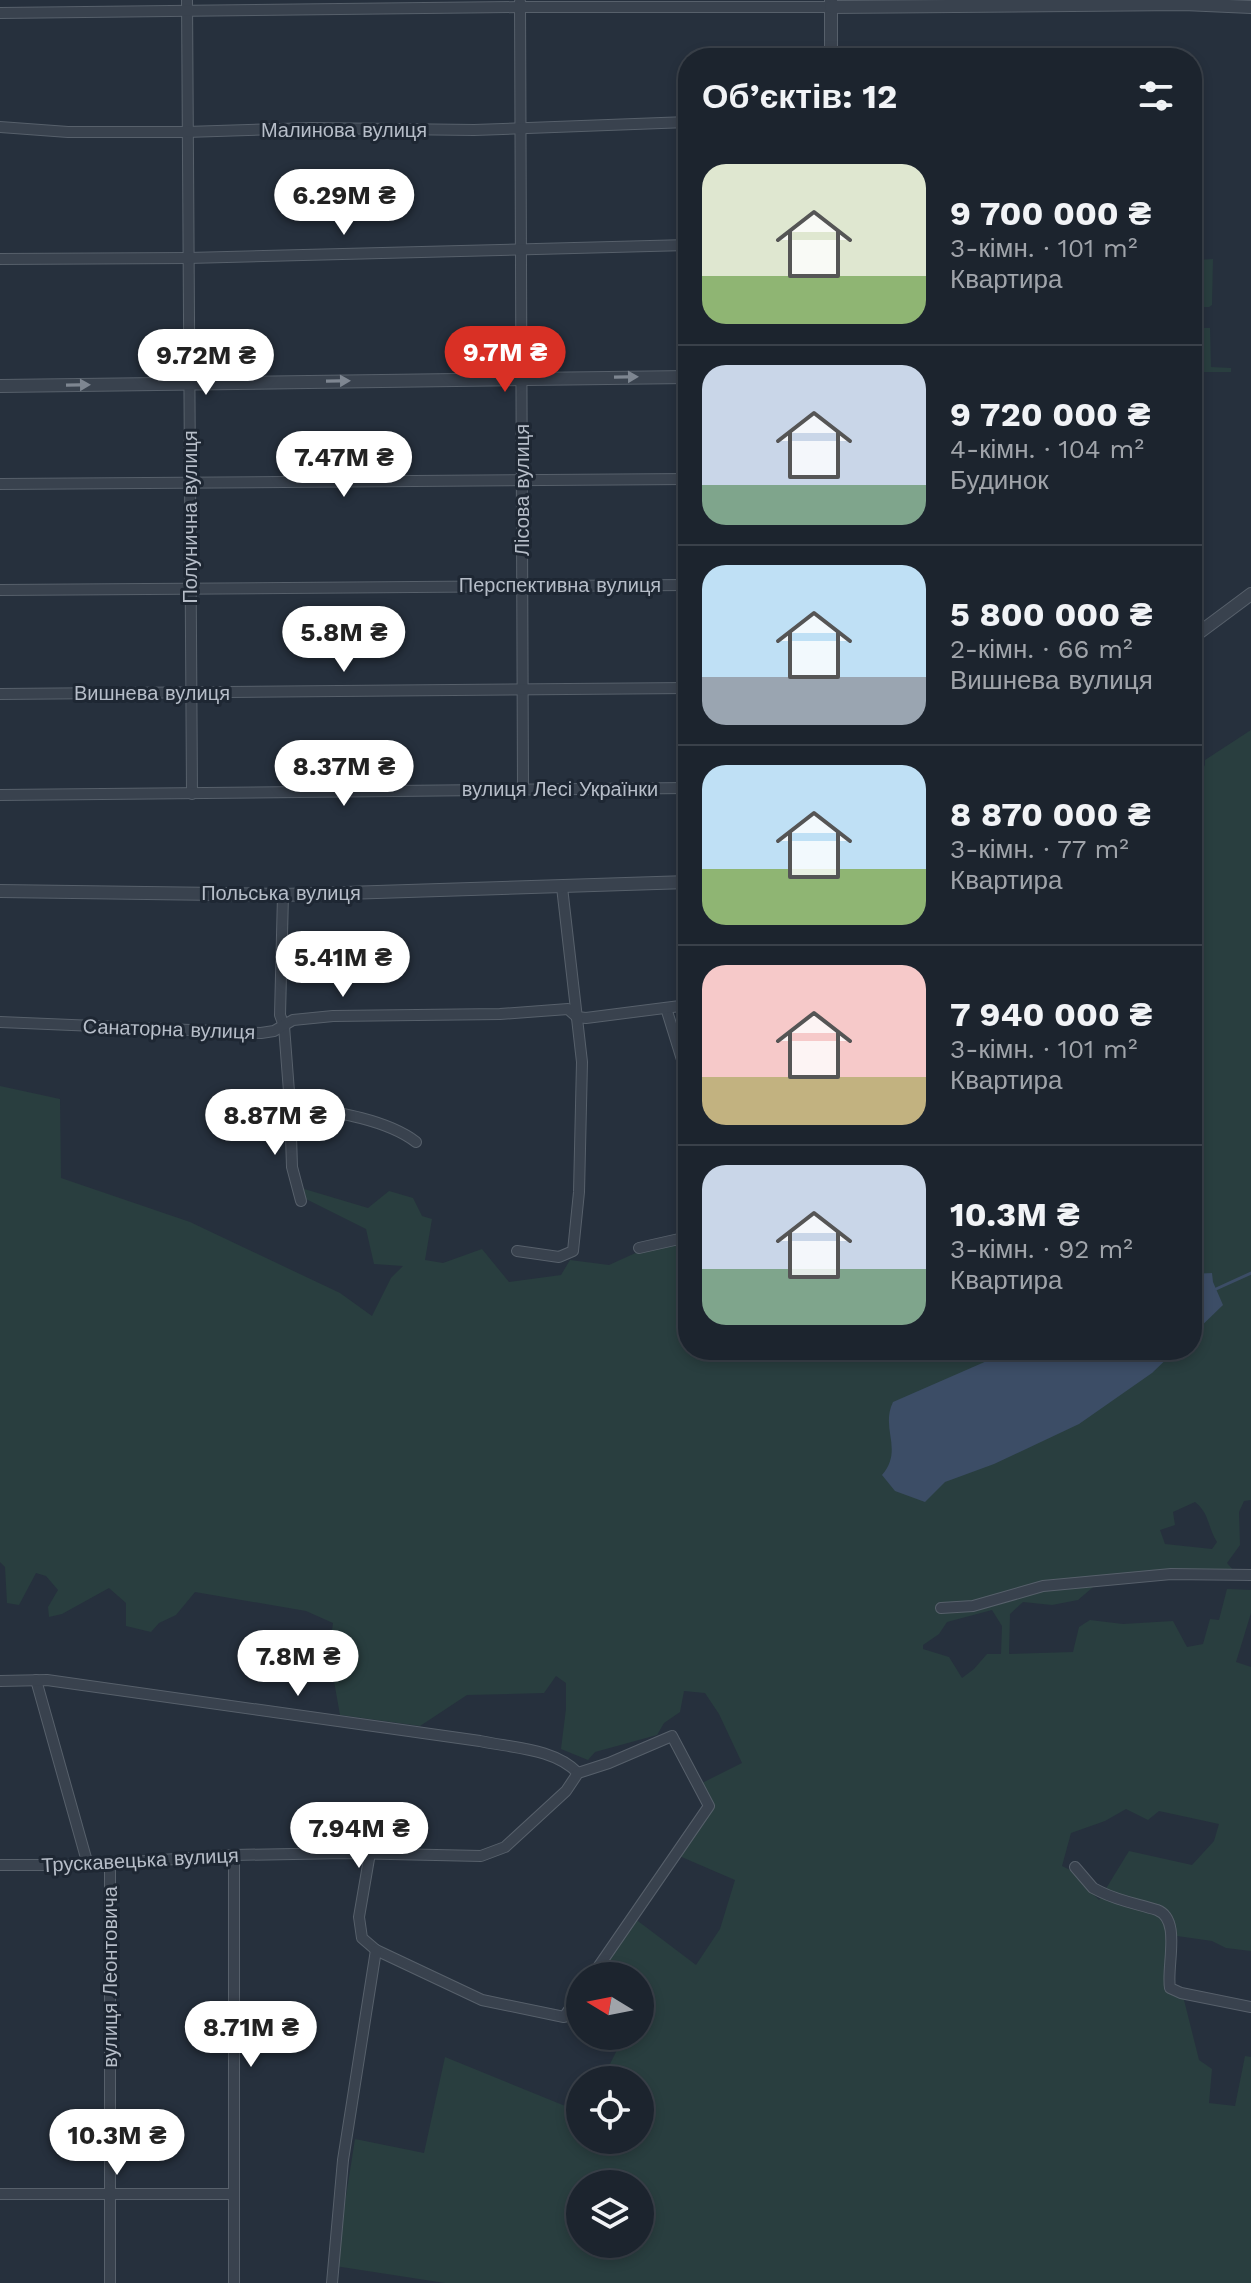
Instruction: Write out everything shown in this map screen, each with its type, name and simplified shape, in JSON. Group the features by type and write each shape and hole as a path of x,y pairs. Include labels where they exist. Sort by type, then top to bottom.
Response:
{"street":[{"path":"0,13 187,6 1219,3 1250,0"},
{"path":"1219,3 1251,7"},
{"name":"Лісова вулиця","path":"520,4 523,789"},
{"path":"831,4 831,48"},
{"name":"Полунична вулиця","path":"187,6 192,794"},
{"name":"Малинова вулиця","path":"0,127 68,132 186,132 312,128 520,128 678,122"},
{"path":"0,259 188,258 678,245"},
{"path":"0,386 678,377"},
{"path":"0,484 678,479"},
{"name":"Перспективна вулиця","path":"0,590 678,585"},
{"path":"1202,631 1251,594"},
{"name":"Вишнева вулиця","path":"0,694 678,688"},
{"name":"вулиця Лесі Українки","path":"0,795 678,788"},
{"name":"Польська вулиця","path":"0,891 283,895 678,882"},
{"path":"517,1251 559,1257 573,1251 583,1095 562,887"},
{"path":"283,895 280,1015 284,1026 292,1167 301,1201"},
{"name":"Санаторна вулиця","path":"0,1022 261,1033 293,1020 333,1016 488,1015 568,1009 577,1017 678,1006"},
{"path":"666,1008 678,1047"},
{"path":"290,1105 347,1115 398,1132 416,1142"},
{"path":"639,1248 678,1239"},
{"path":"941,1608 973,1606 1043,1586 1171,1574 1251,1575"},
{"path":"36,1680 88,1865"},
{"path":"0,1681 36,1680 480,1741 551,1755 568,1762 578,1773 672,1736 709,1806 602,1962"},
{"name":"Трускавецька вулиця","path":"0,1865 88,1865 234,1855 370,1853 481,1856 505,1847 566,1791 578,1773"},
{"path":"370,1853 359,1917 362,1938 376,1950 482,2000 564,2017 566,2014"},
{"path":"234,1855 234,2283"},
{"name":"вулиця Леонтовича","path":"110,1863 110,2283"},
{"path":"1075,1867 1093,1888 1168,1917 1171,1929 1170,1988 1251,2007"},
{"path":"332,2283 343,2160 376,1950"},
{"path":"0,2194 234,2194"}],"green space":[{"path":"1213,259 1212,305 1209,307 1202,307 1202,260"},
{"path":"1202,328 1210,328 1211,367 1231,368 1231,372 1202,372"},
{"path":"1251,730 1251,1500 1244,1501 1239,1512 1240,1545 1227,1563 1234,1571 1106,1576 1078,1600 1052,1605 1023,1602 1010,1614 1009,1654 1073,1652 1079,1627 1090,1620 1123,1624 1173,1621 1187,1647 1203,1644 1210,1619 1219,1620 1227,1589 1251,1590 1251,1613 1236,1662 1251,1667 1251,1951 1177,1936 1172,1985 1183,1996 1199,2060 1212,2069 1209,2103 1235,2106 1245,2056 1251,2057 1251,2283 445,2283 335,2266 355,2139 424,2153 445,2057 566,2106 566,2154 654,2154 654,2066 609,2066 617,2050 654,2050 654,1962 605,1962 630,1915 696,1965 720,1929 735,1880 677,1855 709,1806 698,1785 742,1763 719,1714 705,1693 684,1691 680,1712 664,1723 657,1735 595,1752 588,1760 561,1749 566,1683 556,1676 544,1693 467,1695 420,1726 340,1715 329,1653 333,1623 306,1611 195,1592 176,1615 159,1623 151,1632 126,1626 126,1603 109,1588 62,1614 49,1617 48,1607 58,1590 46,1576 36,1573 19,1605 7,1603 5,1567 0,1562 0,1086 60,1099 61,1178 190,1222 340,1293 372,1316 391,1278 403,1266 374,1264 366,1229 306,1199 301,1188 368,1208 389,1191 413,1198 422,1216 432,1219 425,1260 443,1263 482,1249 509,1282 561,1275 570,1260 609,1265 640,1251 678,1244 678,1360 1202,1360 1202,769 1205,760","holes":["1195,1502 1217,1542 1212,1549 1165,1544 1160,1530 1175,1525 1173,1512","992,1610 1002,1626 1001,1654 987,1654 962,1678 949,1657 923,1649 923,1645 939,1634 947,1622","1126,1809 1148,1820 1159,1811 1219,1824 1214,1841 1192,1865 1129,1851 1099,1900 1070,1870 1062,1866 1071,1833 1105,1821"]}],"water":[{"path":"1212,1273 1223,1305 1202,1325 1202,1274"},
{"path":"989,1360 1166,1360 1079,1424 994,1464 945,1482 925,1502 895,1491 882,1475 891,1456 889,1421 893,1402"}],"waterway":[{"path":"1216,1289 1251,1273"}]}
